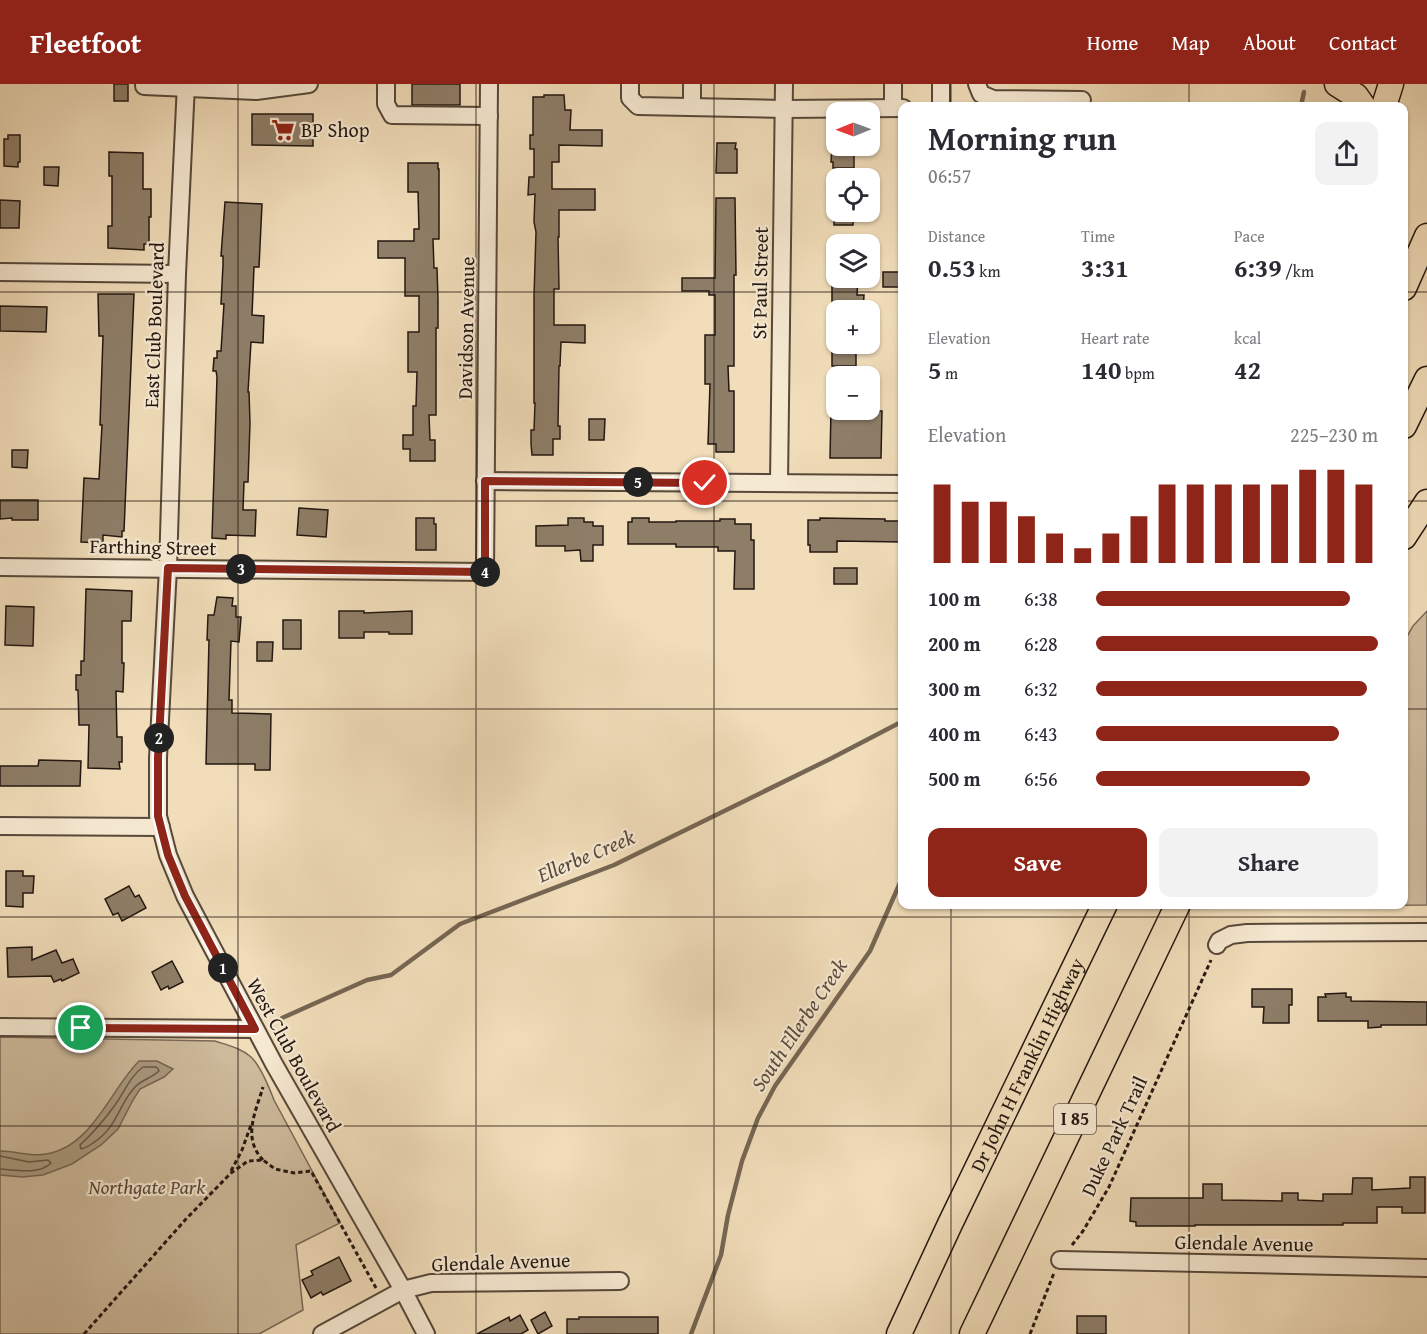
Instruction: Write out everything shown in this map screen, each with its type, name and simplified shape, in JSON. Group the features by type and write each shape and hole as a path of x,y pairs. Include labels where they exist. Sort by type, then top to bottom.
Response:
{"highway":[{"path":"1337,84 1356,96 1360,102"},
{"path":"1385,102 1391,84"},
{"path":"1408,279 1427,236"},
{"path":"1408,418 1427,379"},
{"path":"1408,531 1427,502"},
{"name":"Dr John H Franklin Highway","path":"899,1334 1103,909"},
{"name":"I 85","path":"972,1334 1176,909"}],"street":[{"path":"144,84 144,86 233,87 256,91 309,84"},
{"path":"386,84 386,104 392,115 489,116"},
{"name":"Davidson Avenue","path":"485,572 489,84"},
{"path":"630,84 630,98 638,106 784,109 898,108 893,84"},
{"path":"692,84 692,107"},
{"name":"St Paul Street","path":"779,483 784,84"},
{"path":"941,84 941,102"},
{"name":"East Club Boulevard","path":"168,568 185,86"},
{"path":"979,89 993,99 1082,97"},
{"path":"0,272 177,274"},
{"path":"485,481 898,484"},
{"name":"Farthing Street","path":"0,567 485,572"},
{"name":"West Club Boulevard","path":"168,568 157,801 168,855 185,896 255,1029 426,1334"},
{"path":"0,826 161,827"},
{"path":"1217,945 1219,940 1247,933 1427,932"},
{"path":"0,1027 255,1029"},
{"name":"Glendale Avenue","path":"1060,1260 1427,1268"},
{"name":"Glendale Avenue","path":"322,1334 403,1290 431,1283 620,1281"}],"path":[{"name":"Duke Park Trail","path":"1030,1334 1060,1260 1083,1232 1109,1187 1217,945"},
{"path":"231,1173 253,1121 263,1087"},
{"path":"253,1121 254,1147 263,1161 275,1169 294,1173 311,1171 374,1283"},
{"path":"84,1334 186,1219 231,1173 248,1161 263,1161"}],"green space":[{"path":"1427,611 1427,905 1408,905 1408,635"},
{"name":"Northgate Park","path":"0,1037 215,1041 238,1049 251,1057 261,1071 274,1100 340,1223 296,1245 303,1310 259,1334 0,1334"}],"water":[{"path":"139,1061 157,1061 173,1069 164,1077 140,1089 118,1129 101,1145 72,1164 43,1175 22,1177 0,1175 0,1151 46,1154 76,1141 99,1116"}],"building":[{"path":"114,84 128,84 128,101 114,101"},
{"path":"412,84 460,84 460,105 412,105"},
{"path":"544,95 564,95 565,110 571,110 570,130 602,130 602,146 559,145 559,162 552,162 552,189 595,189 595,210 559,210 559,289 554,289 554,325 585,325 585,343 561,342 558,426 560,426 560,439 553,439 553,455 532,455 531,430 534,430 535,403 536,232 535,194 528,195 529,177 534,177 534,149 530,149 530,135 533,135 533,97 544,97"},
{"name":"BP Shop","path":"252,114 313,114 313,146 252,145"},
{"path":"8,135 20,135 18,167 4,166 4,139 8,139"},
{"path":"717,143 736,143 737,173 716,173"},
{"path":"109,152 143,153 143,189 151,189 149,244 144,244 144,250 108,248 108,226 112,226 112,176 109,176"},
{"path":"831,156 854,156 854,168 833,168 833,162 831,162"},
{"path":"408,163 438,163 439,169 439,239 433,239 438,299 436,415 429,415 430,440 435,440 435,461 410,461 410,449 403,449 403,435 413,435 413,406 416,406 417,372 408,372 408,332 419,332 419,296 405,296 405,258 378,258 378,241 414,241 414,229 419,229 418,192 408,192"},
{"path":"44,167 59,167 58,186 44,185"},
{"path":"716,198 735,198 734,366 728,366 729,391 734,391 734,452 716,452 716,444 708,444 710,384 705,384 705,335 715,335 715,295 709,295 709,291 682,291 682,278 715,278"},
{"path":"0,200 20,201 19,228 0,228"},
{"path":"225,202 262,204 259,267 254,267 252,315 264,316 263,343 251,342 248,392 250,423 248,482 244,482 243,510 256,510 255,536 226,535 226,539 212,538 217,377 216,371 213,371 214,358 217,358 217,351 221,351 224,304 221,304 223,256 221,256"},
{"path":"834,222 853,222 853,225 834,225"},
{"path":"883,272 898,272 898,287 883,287"},
{"path":"832,288 857,288 857,295 864,295 864,300 832,300"},
{"path":"98,294 134,294 124,531 122,531 122,537 103,535 103,543 81,542 84,478 99,479 103,336 99,336"},
{"path":"0,306 47,307 46,332 0,331"},
{"path":"832,354 856,354 856,366 832,366"},
{"path":"880,411 882,411 881,458 830,458 831,420 880,420"},
{"path":"589,419 605,419 604,440 589,440"},
{"path":"12,450 28,450 27,468 12,467"},
{"path":"0,500 38,500 38,520 0,519"},
{"path":"299,508 328,510 326,537 297,535"},
{"path":"416,518 434,518 436,550 416,550"},
{"path":"568,518 584,518 584,522 593,522 593,526 603,526 603,545 593,545 593,561 581,561 580,550 565,551 565,546 536,546 536,526 568,525"},
{"path":"632,518 649,518 649,522 735,519 735,524 751,524 751,540 754,540 754,589 734,589 735,551 718,551 718,547 676,547 676,544 628,544 628,522 632,522"},
{"path":"820,518 898,521 898,542 837,541 837,552 810,552 808,520 820,520"},
{"path":"834,568 857,568 857,584 834,584"},
{"path":"86,589 132,591 131,621 122,621 123,692 116,691 117,737 122,737 120,769 88,768 89,725 79,725 76,675 81,675 81,661 84,661"},
{"path":"217,597 233,598 232,606 236,606 236,617 241,617 239,642 231,641 229,700 232,700 232,713 271,714 270,770 255,770 255,764 206,764 208,615 214,615"},
{"path":"6,606 34,607 33,646 5,645"},
{"path":"339,611 364,611 364,613 412,611 412,634 364,632 364,638 339,638"},
{"path":"283,620 301,620 301,649 283,649"},
{"path":"257,642 273,642 272,661 257,661"},
{"path":"39,760 81,761 80,786 0,786 0,766 38,766"},
{"path":"6,871 23,871 23,876 34,876 33,893 23,893 23,907 6,906"},
{"path":"129,886 135,897 139,895 146,908 122,921 118,913 113,915 105,899"},
{"path":"32,947 32,960 56,950 62,963 73,959 79,973 54,982 51,976 8,977 7,948"},
{"path":"172,961 183,982 161,990 152,972"},
{"path":"1252,989 1292,989 1289,1023 1263,1023 1264,1007 1252,1007"},
{"path":"1346,993 1346,997 1351,997 1351,1001 1427,1002 1427,1025 1381,1025 1381,1027 1368,1028 1368,1021 1318,1021 1318,997 1326,997 1325,994"},
{"path":"1410,1177 1425,1177 1425,1213 1402,1213 1402,1207 1377,1207 1377,1223 1136,1226 1136,1222 1130,1221 1131,1198 1203,1198 1203,1184 1222,1184 1222,1200 1282,1201 1282,1193 1298,1193 1298,1200 1323,1201 1323,1194 1352,1194 1353,1178 1372,1178 1372,1190 1410,1188"},
{"path":"339,1257 351,1281 323,1295 321,1292 311,1298 302,1280 313,1275 311,1271"},
{"path":"545,1312 552,1326 538,1334 531,1320"},
{"path":"520,1315 528,1330 521,1334 477,1334 509,1317 510,1321"},
{"path":"1077,1316 1106,1316 1106,1334 1077,1334"},
{"path":"579,1317 658,1317 658,1334 567,1334 567,1319 579,1319"}],"waterway":[{"name":"Ellerbe Creek","path":"1302,102 1304,92"},
{"name":"Ellerbe Creek","path":"282,1018 367,980 391,975 460,924 614,865 898,724"},
{"name":"South Ellerbe Creek","path":"691,1334 721,1255 728,1215 742,1161 758,1118 775,1086 870,951 898,887"}],"place":[{"name":"BP Shop","path":"283,130"}],"route":[{"path":"81,1028 255,1029 185,896 168,855 158,816 158,758 168,568 485,572 485,481 705,483"}]}
